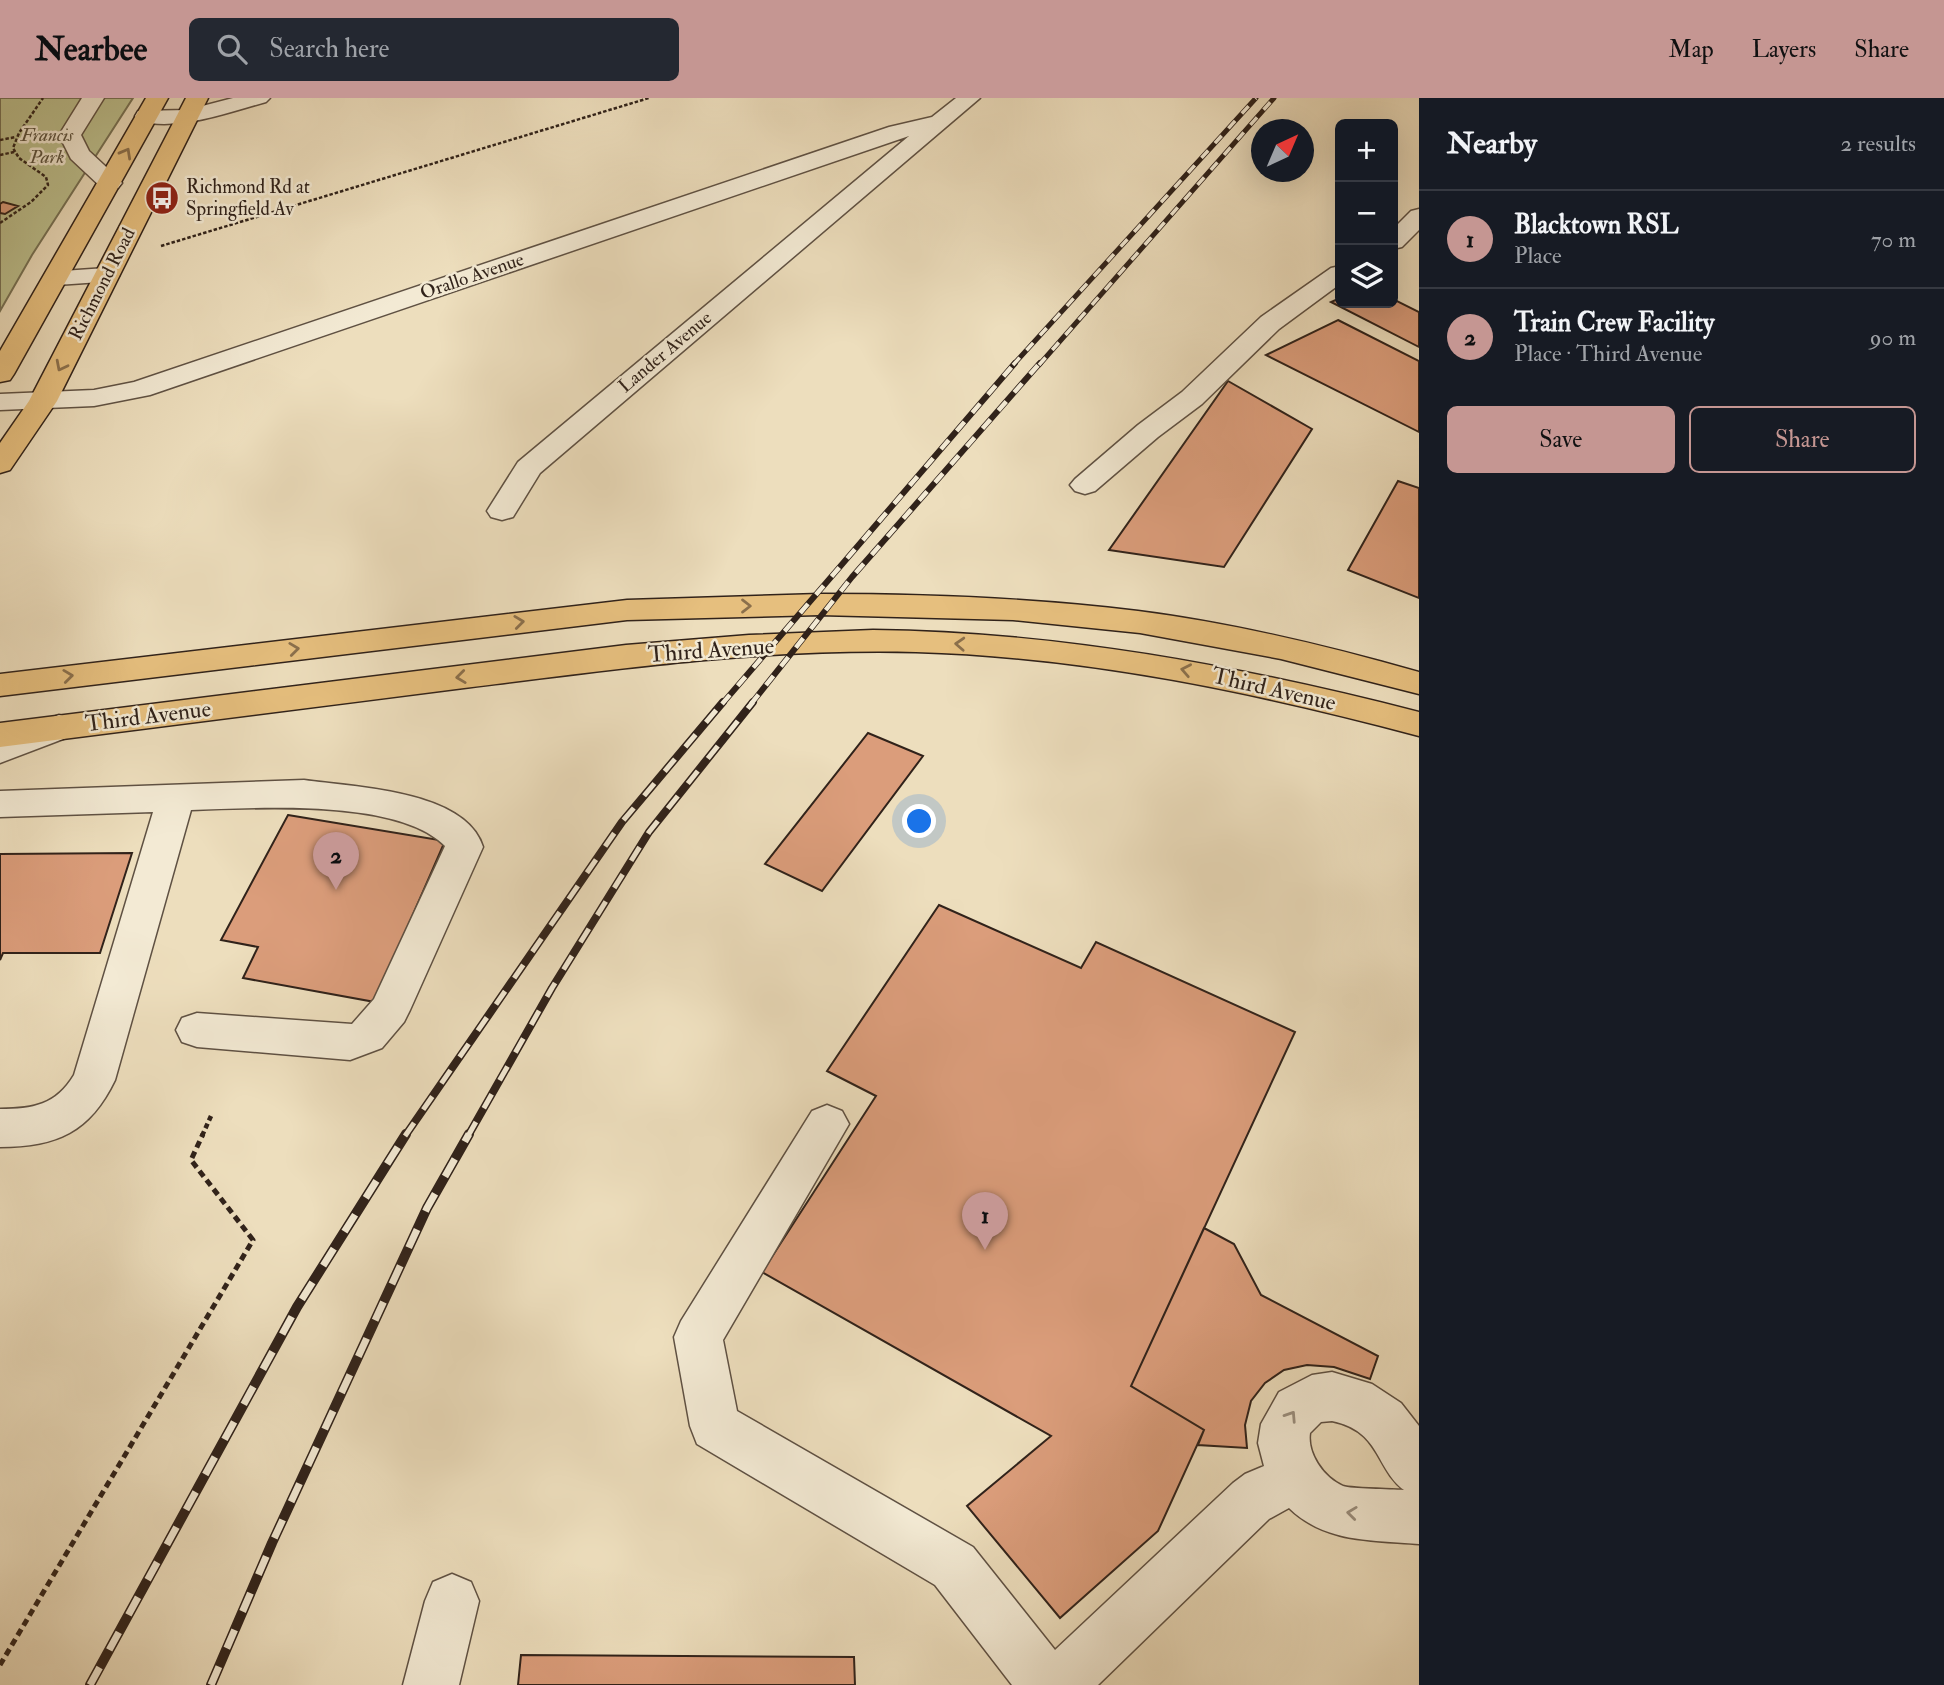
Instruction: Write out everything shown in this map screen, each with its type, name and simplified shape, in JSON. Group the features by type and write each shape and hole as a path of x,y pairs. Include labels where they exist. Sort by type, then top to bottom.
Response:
{"main road":[{"name":"Richmond Road","path":"0,374 152,107"},
{"name":"Richmond Road","path":"0,464 43,401 192,107"},
{"name":"Third Avenue","path":"0,685 627,610 710,606 916,605 1002,609 1140,622 1263,645 1419,683"},
{"name":"Third Avenue","path":"0,735 626,656 698,649 876,642 978,645 1157,664 1260,684 1419,724"}],"street":[{"path":"93,98 70,135 79,154 110,183"},
{"path":"152,107 192,107 258,98"},
{"name":"Lander Avenue","path":"502,511 528,468 969,98"},
{"name":"Orallo Avenue","path":"0,402 94,398 140,389 762,177 897,132 940,122"},
{"path":"762,177 786,177 815,184 840,204"},
{"path":"1398,237 1419,216"},
{"path":"57,277 110,268"},
{"path":"1085,485 1148,431 1192,398 1270,323 1335,277"},
{"path":"0,751 59,727"},
{"path":"0,804 304,793 397,806 447,825 462,840 464,847 389,1010 367,1036 350,1043 197,1030"},
{"path":"0,1128 36,1128 51,1123 75,1108 94,1080 176,797"},
{"path":"827,1124 698,1337 715,1426 954,1566 1047,1685"},
{"path":"1419,1471 1379,1416 1361,1404 1342,1397 1323,1396 1306,1400 1293,1410 1285,1424 1285,1452 1297,1479 1314,1497 1334,1510 1357,1515 1377,1513 1419,1518"},
{"path":"1058,1685 1251,1501 1263,1492 1297,1479"},
{"path":"431,1685 452,1601"}],"path":[{"path":"14,152 17,137 43,98"},
{"path":"110,268 649,98"},
{"path":"0,141 17,137"},
{"path":"0,155 14,152 42,173 48,181 48,185 31,202 0,223"},
{"path":"0,1665 253,1240 191,1160 211,1116"}],"green space":[{"name":"Francis Park","path":"0,98 133,98 32,255 0,311"}],"building":[{"path":"3,202 18,206 5,214 0,213 0,204"},
{"path":"1398,302 1419,312 1419,347 1343,308 1398,308"},
{"path":"1338,320 1419,361 1419,432 1266,355"},
{"path":"1228,381 1312,429 1224,567 1109,550"},
{"path":"1398,481 1419,488 1419,598 1348,570"},
{"path":"868,733 923,756 822,891 765,864"},
{"path":"288,815 445,841 375,1002 243,978 258,947 221,940"},
{"path":"132,853 100,953 3,953 0,960 0,854"},
{"path":"939,905 1081,968 1096,942 1295,1032 1131,1386 1204,1430 1158,1531 1060,1618 967,1506 1051,1436 762,1272 876,1096 827,1071"},
{"path":"1204,1228 1234,1244 1261,1295 1378,1356 1370,1379 1334,1367 1307,1365 1284,1370 1265,1383 1251,1401 1245,1425 1247,1448 1198,1445 1204,1430 1131,1386"},
{"path":"521,1655 854,1657 855,1685 518,1685"}],"railway":[{"path":"1013,365 1256,98"},
{"path":"1039,365 1274,98"},
{"path":"722,704 1015,363"},
{"path":"751,704 852,577 1040,363"},
{"path":"405,1136 622,822 723,702"},
{"path":"468,1136 552,988 649,832 753,702"},
{"path":"90,1685 297,1307 406,1134"},
{"path":"211,1685 272,1543 427,1208 469,1134"}],"place":[{"name":"Richmond Rd at Springfield Av","path":"162,198"},
{"name":"Train Crew Facility","path":"336,890"},
{"name":"Blacktown RSL","path":"985,1250"}]}
